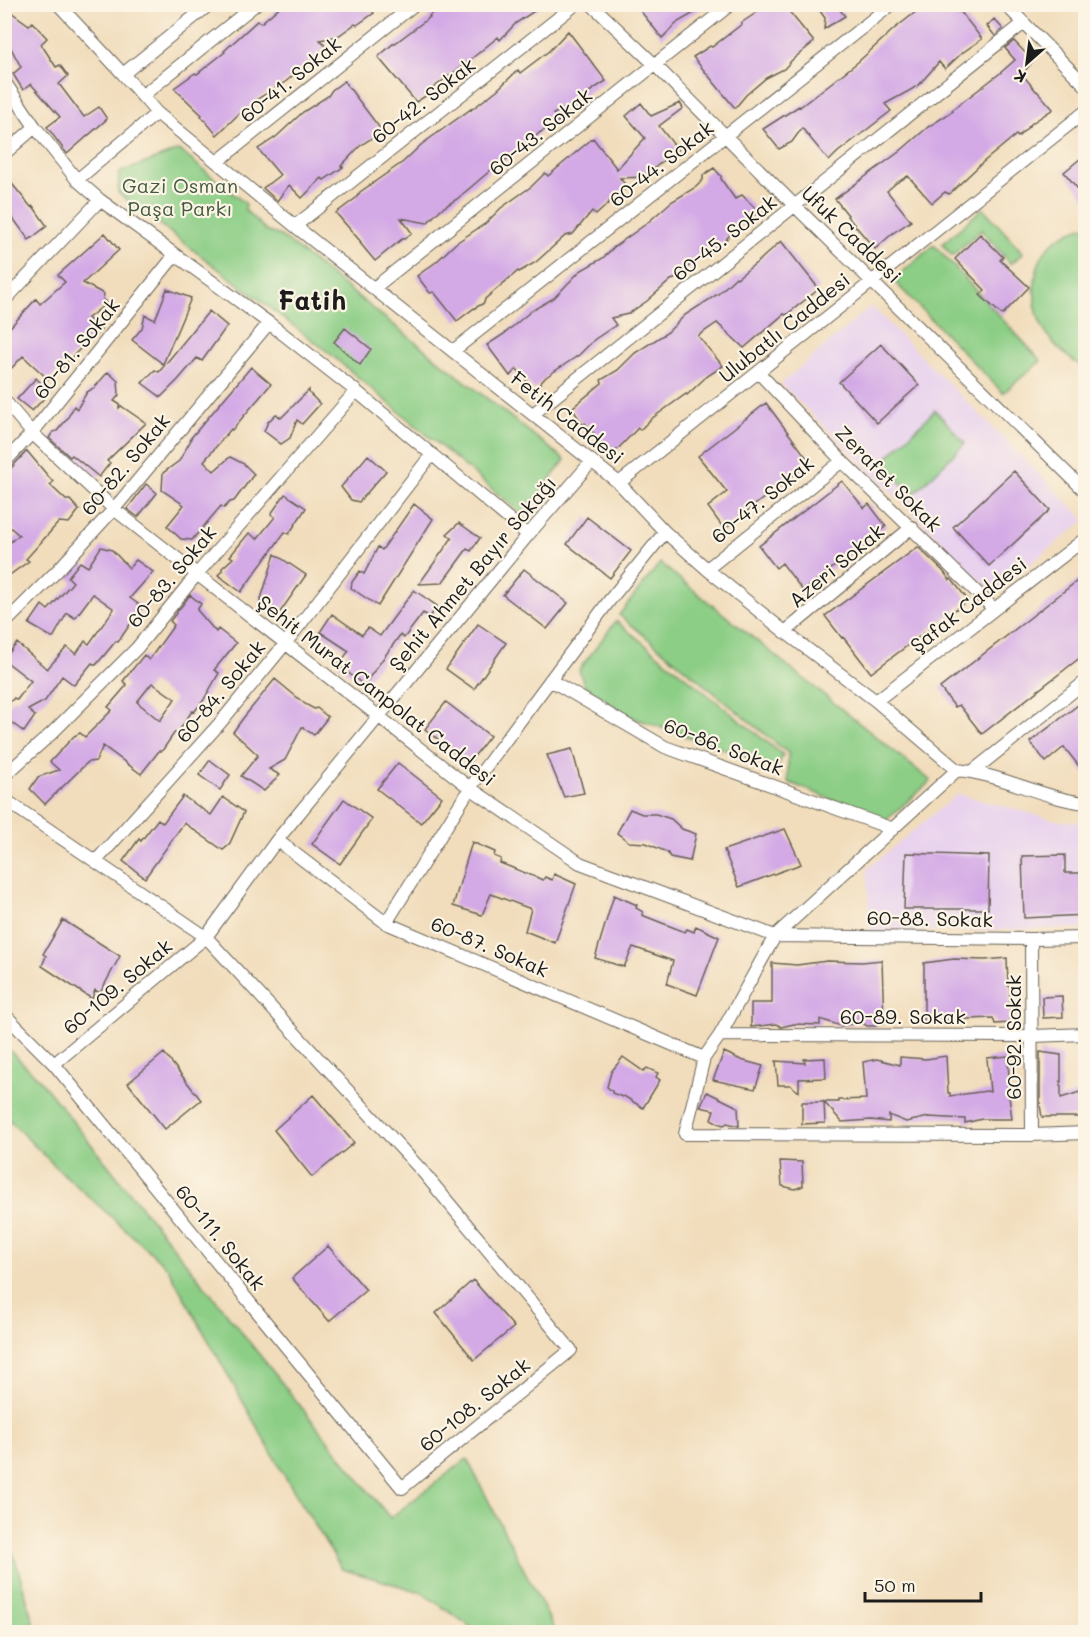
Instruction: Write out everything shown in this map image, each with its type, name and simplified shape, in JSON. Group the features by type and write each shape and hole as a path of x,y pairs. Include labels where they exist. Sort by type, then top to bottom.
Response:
{"street":[{"name":"Fetih Caddesi","path":"58,4 157,113 295,226 619,483 665,532 707,569 876,701 957,770"},
{"path":"123,74 210,4"},
{"path":"142,96 256,4"},
{"name":"60-41. Sokak","path":"217,162 415,4"},
{"name":"60-42. Sokak","path":"295,226 576,4"},
{"name":"Ufuk Caddesi","path":"591,4 1086,492"},
{"name":"60-43. Sokak","path":"374,288 731,4"},
{"name":"60-44. Sokak","path":"453,351 892,4"},
{"path":"1005,4 1086,86"},
{"name":"60-45. Sokak","path":"533,414 1024,23"},
{"path":"4,81 35,127 77,180 100,200 269,323 356,391 528,535"},
{"name":"Ulubatlı Caddesi","path":"619,483 1086,111"},
{"path":"77,180 157,113"},
{"path":"4,154 35,127"},
{"path":"4,301 100,200"},
{"name":"60-81. Sokak","path":"4,463 32,434 175,255"},
{"name":"60-82. Sokak","path":"4,624 114,509 269,323"},
{"name":"Zerafet Sokak","path":"759,373 842,460 994,609"},
{"name":"60-83. Sokak","path":"4,776 52,733 137,648 197,574 356,391"},
{"name":"Şehit Murat Canpolat Caddesi","path":"4,400 32,434 114,509 470,788 580,863 775,936"},
{"name":"60-84. Sokak","path":"96,861 220,723 285,644 432,454"},
{"name":"60-47. Sokak","path":"707,569 842,460"},
{"name":"Şehit Ahmet Bayır Sokağı","path":"206,937 277,840 591,461"},
{"name":"Azeri Sokak","path":"785,632 912,528"},
{"path":"386,923 470,788 609,601 665,532"},
{"name":"Şafak Caddesi","path":"876,701 1086,538"},
{"name":"60-86. Sokak","path":"550,680 665,747 893,829"},
{"path":"973,771 1086,681"},
{"path":"1084,802 1045,794 973,771 957,770 775,936 720,1035 704,1058 685,1134 1032,1135 1086,1133"},
{"path":"4,799 206,937"},
{"name":"60-87. Sokak","path":"277,840 386,923 704,1058"},
{"name":"60-88. Sokak","path":"775,936 1086,938"},
{"name":"60-109. Sokak","path":"54,1064 206,937"},
{"name":"60-108. Sokak","path":"206,937 423,1173 571,1350 402,1488"},
{"name":"60-92. Sokak","path":"1031,939 1032,1135"},
{"name":"60-111. Sokak","path":"4,1014 54,1064 402,1488"},
{"name":"60-89. Sokak","path":"720,1035 1033,1036 1086,1034"}],"shaded area":[{"path":"871,306 1085,520 994,593 781,384"},
{"path":"958,794 1059,821 1085,822 1085,928 870,932 867,869"}],"green space":[{"name":"Gazi Osman Paşa Parkı","path":"179,150 246,204 245,210 268,232 281,236 565,460 523,515 324,349 118,193 119,173"},
{"path":"983,208 1023,253 1011,264 981,230 952,256 942,244"},
{"path":"1086,226 1085,369 1064,354 1047,335 1037,312 1035,285 1041,260 1047,249 1063,235"},
{"path":"934,245 1041,361 1003,393 893,280"},
{"path":"935,410 965,443 913,495 882,463"},
{"path":"660,563 931,781 885,821 788,782 788,753 619,615"},
{"path":"616,621 783,755 777,768 631,717 584,685 579,670"},
{"path":"4,1045 39,1079 390,1518 467,1459 556,1632 478,1632 421,1592 342,1569 283,1473 167,1267 58,1169 5,1116"},
{"path":"5,1532 17,1565 36,1632 5,1632"}],"building":[{"path":"283,4 367,4 374,13 338,36 320,40 327,48 284,83 259,98 247,112 244,109 217,135 202,115 174,88 195,73 197,74 225,52 257,21 261,23"},
{"path":"442,4 545,4 516,23 500,40 498,37 433,88 435,90 416,102 378,57 430,17"},
{"path":"635,4 710,4 678,22 662,38"},
{"path":"765,4 783,4 814,42 784,69 766,78 735,108 693,57 710,46 712,47"},
{"path":"828,4 835,4 845,16 824,29 825,18 820,11"},
{"path":"926,4 951,4 958,12 960,11 982,39 945,69 939,62 918,86 885,104 891,111 829,161 802,128 792,142 779,149 763,129 800,107 858,62"},
{"path":"4,7 29,25 32,22 47,38 41,44 56,67 60,65 68,76 59,84 84,117 99,107 107,119 67,154 47,127 60,117 31,84 23,90 13,74 21,67 4,35"},
{"path":"994,19 1003,29 995,36 987,26"},
{"path":"568,31 606,81 589,92 580,102 553,114 559,121 539,133 521,151 498,164 457,199 441,209 427,223 401,218 412,233 375,261 336,213 356,198 360,192 403,162 422,144 497,90 518,70 520,73 549,51"},
{"path":"1014,41 1033,61 1022,74 1053,109 1032,123 1018,137 1016,135 949,194 945,192 932,203 908,176 896,183 887,191 911,221 875,249 835,199 899,152 928,127 953,111 1015,60 1005,48"},
{"path":"344,81 382,131 360,146 341,166 343,167 324,180 322,178 302,198 289,185 277,201 263,188 280,175 258,149 276,137 303,112 328,96"},
{"path":"641,103 651,116 680,103 683,108 659,126 678,150 645,177 620,178 627,187 596,215 592,211 573,234 565,236 536,262 518,271 485,299 484,303 457,321 434,292 430,293 417,276 456,243 486,223 501,208 532,186 545,173 548,176 593,138 617,169 645,138 626,116"},
{"path":"1086,154 1086,199 1064,172"},
{"path":"714,168 735,199 742,195 759,212 737,226 724,242 690,265 647,301 628,314 611,318 616,325 595,339 579,355 546,377 534,390 517,369 510,376 487,345 531,311 554,298 580,271 603,258 671,202 696,187 703,180 703,175"},
{"path":"4,174 31,207 33,206 47,226 29,240 4,206"},
{"path":"105,233 119,250 83,283 104,294 103,299 107,303 88,318 101,330 82,345 49,380 23,356 4,376 4,334 36,299 40,304 65,282 58,275"},
{"path":"980,234 1003,257 1000,260 1029,287 1002,315 980,295 985,290 955,259"},
{"path":"781,241 819,289 786,315 784,314 744,348 717,323 698,336 723,366 706,377 687,395 651,419 640,430 638,428 612,455 585,423 583,425 572,408 602,383 601,380 618,370 635,353 668,332 685,315 718,294"},
{"path":"167,289 191,298 163,364 132,340 142,328 145,315 155,320"},
{"path":"209,311 227,326 202,361 197,358 161,397 142,383 155,370 159,372"},
{"path":"345,328 371,349 360,365 334,342"},
{"path":"881,344 919,385 877,423 839,382"},
{"path":"251,367 271,384 204,461 214,471 230,457 244,464 254,474 234,501 224,508 221,506 192,540 181,539 167,526 184,505 162,490 163,473 179,461 190,439"},
{"path":"108,372 118,381 119,395 114,401 119,404 119,408 121,406 146,423 107,461 110,463 99,477 72,455 70,457 49,438 67,419 74,406 77,409 87,392 94,388"},
{"path":"36,378 50,392 32,411 17,399"},
{"path":"309,390 309,393 320,404 302,424 297,420 290,438 281,444 264,431 268,422 276,414 281,418"},
{"path":"766,403 810,462 724,529 708,507 727,492 698,456"},
{"path":"27,451 53,482 50,485 79,510 69,523 59,522 26,559 29,561 4,579 4,547 19,535 4,522 4,471 10,469"},
{"path":"368,455 386,471 359,502 351,500 341,487"},
{"path":"1014,471 1050,510 989,566 953,527"},
{"path":"842,481 864,508 869,504 886,526 803,591 782,563 776,568 759,546"},
{"path":"146,484 157,493 138,517 127,509"},
{"path":"285,494 306,508 289,534 285,532 241,592 218,575 233,558 230,556 249,533 257,539 275,517 271,514"},
{"path":"414,504 433,519 378,606 351,588 352,582 360,571 364,574 378,547 382,550"},
{"path":"587,517 631,551 610,578 567,544"},
{"path":"459,523 480,538 471,551 467,549 442,583 419,584 452,538 447,534"},
{"path":"101,547 112,550 129,568 136,560 153,572 130,598 142,607 118,642 116,641 96,665 92,663 74,685 62,676 45,701 28,710 35,716 24,732 8,720 4,721 4,708 14,698 17,700 31,681 4,659 17,643 47,669 67,647 76,654 85,641 89,644 114,609 93,594 75,618 67,613 53,638 29,624 42,605 48,610 73,582 68,577 80,562 88,567"},
{"path":"918,547 953,581 968,600 871,673 825,616"},
{"path":"275,554 306,575 278,615 260,602"},
{"path":"524,569 568,603 547,629 503,595"},
{"path":"1086,574 1086,653 982,734 959,705 955,707 940,688"},
{"path":"414,590 437,606 430,617 423,613 404,638 400,635 364,685 338,665 349,651 320,632 332,614 362,635 368,628 380,636"},
{"path":"190,595 201,604 197,610 216,632 218,629 236,643 214,670 219,673 203,701 194,712 192,711 177,734 175,732 162,751 159,751 141,774 103,746 96,761 88,762 45,804 30,789 38,777 59,770 50,762 74,736 80,733 85,737 112,710 108,707 127,685 123,681 144,655 149,660 174,625 170,621","holes":["152,683 175,699 160,721 137,702"]},
{"path":"478,624 506,643 474,689 446,669"},
{"path":"275,679 305,704 314,709 317,708 328,717 314,735 302,727 285,760 269,769 280,775 264,791 241,776 258,755 233,732"},
{"path":"1086,699 1086,775 1064,747 1046,762 1030,742"},
{"path":"446,702 490,736 469,763 425,729"},
{"path":"572,749 584,793 564,797 547,755"},
{"path":"210,760 230,775 220,790 199,775"},
{"path":"398,763 442,797 421,823 377,789"},
{"path":"183,796 211,815 223,797 244,812 229,845 223,850 184,823 145,878 123,861 158,819 163,823"},
{"path":"344,799 372,819 340,864 312,844"},
{"path":"630,809 642,814 656,814 671,819 682,829 696,834 690,861 670,857 667,852 646,843 629,842 617,833"},
{"path":"785,829 801,864 739,887 724,850"},
{"path":"472,842 495,852 494,856 501,859 500,863 543,880 545,877 552,880 554,874 576,884 555,943 525,931 531,909 491,894 482,915 453,906"},
{"path":"906,853 989,856 988,909 904,909"},
{"path":"1065,855 1065,873 1086,873 1086,915 1024,918 1022,856"},
{"path":"614,895 637,905 636,908 643,912 642,915 685,932 687,929 694,932 696,926 719,937 697,995 667,984 673,961 633,947 624,967 595,958"},
{"path":"63,920 120,956 100,993 95,990 92,999 42,966 46,956 43,954"},
{"path":"1007,958 1010,1023 995,1024 993,1018 924,1022 924,963 954,959"},
{"path":"882,960 884,1023 867,1026 861,1022 841,1026 820,1019 820,1025 794,1024 781,1027 777,1024 751,1027 751,1003 772,1003 772,963 797,965 827,961"},
{"path":"1062,996 1063,1017 1043,1018 1042,997"},
{"path":"724,1052 763,1066 755,1089 713,1080"},
{"path":"1040,1052 1061,1055 1061,1098 1086,1090 1086,1117 1042,1117"},
{"path":"164,1053 201,1100 165,1129 128,1083"},
{"path":"946,1056 950,1096 990,1092 987,1058 1008,1056 1009,1080 1007,1081 1012,1119 982,1119 965,1123 965,1119 929,1117 906,1122 889,1115 889,1122 871,1120 842,1122 824,1102 866,1099 863,1062 877,1059 900,1065 900,1057 926,1059"},
{"path":"623,1057 643,1071 647,1068 658,1073 656,1077 660,1080 643,1108 624,1096 612,1093 607,1087 611,1072"},
{"path":"825,1058 826,1078 799,1079 799,1092 790,1085 778,1085 776,1061 805,1063 804,1059"},
{"path":"707,1092 738,1107 739,1126 720,1124 711,1119 714,1110 700,1107"},
{"path":"313,1095 354,1143 312,1177 274,1130"},
{"path":"802,1102 824,1102 825,1123 802,1124"},
{"path":"780,1161 802,1162 803,1186 795,1189 782,1186"},
{"path":"328,1246 366,1290 329,1321 292,1278"},
{"path":"473,1280 514,1327 474,1360 436,1313"}],"district":[{"name":"Fatih","path":"312,300"}]}
